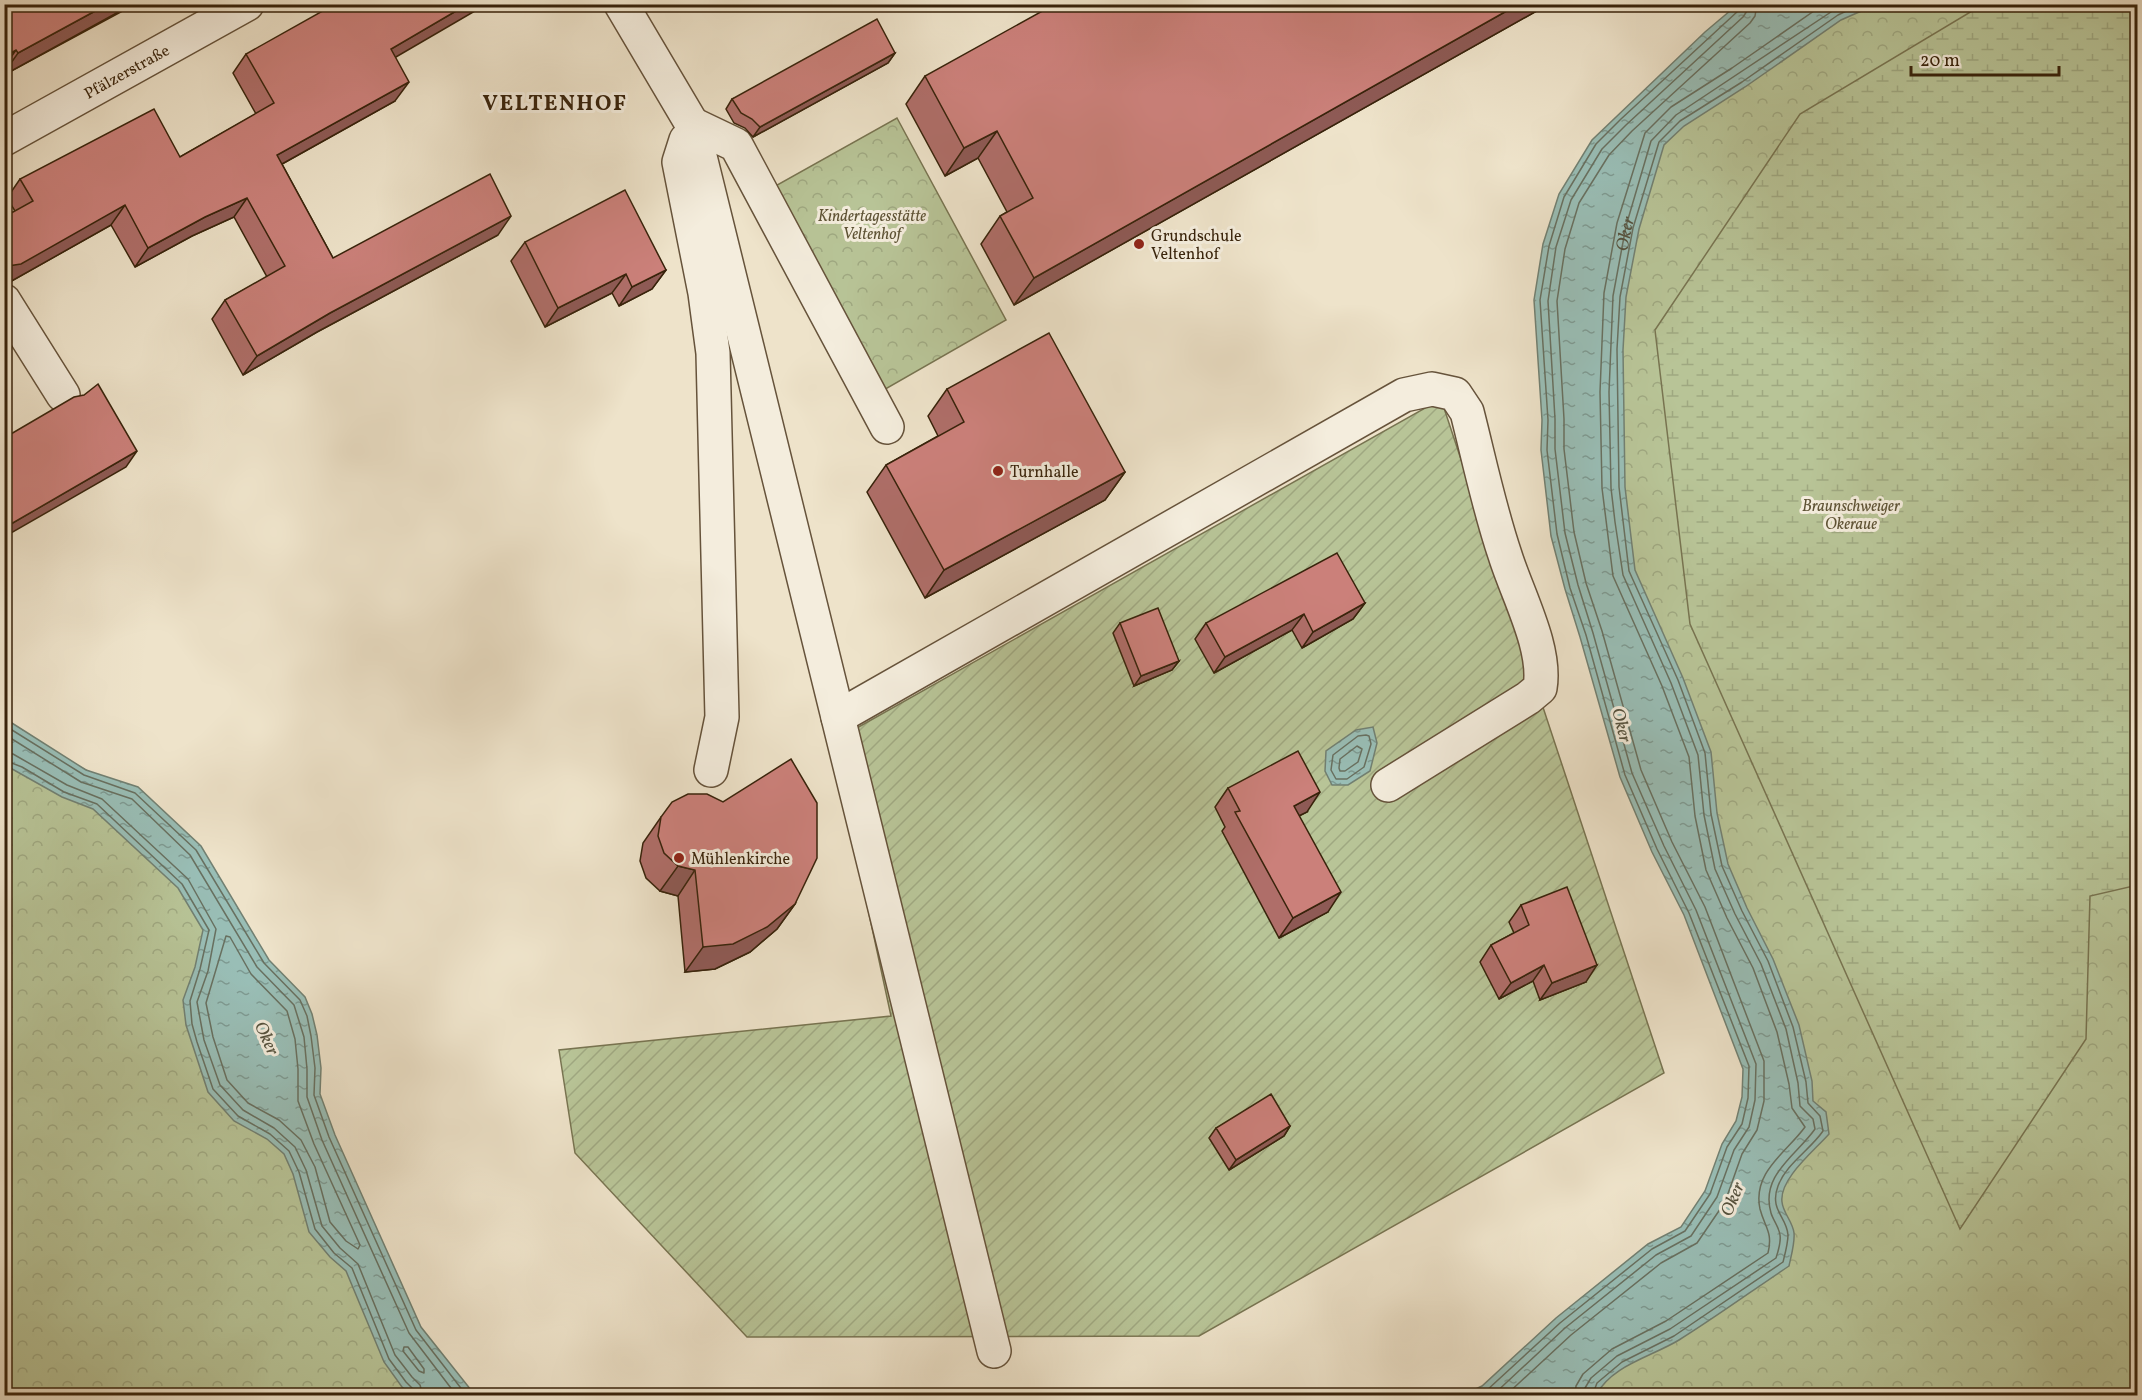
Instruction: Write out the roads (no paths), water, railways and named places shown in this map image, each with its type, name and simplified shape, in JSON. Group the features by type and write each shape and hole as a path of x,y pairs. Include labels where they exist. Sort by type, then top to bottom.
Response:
{"street":[{"name":"Pfälzerstraße","path":"4,139 247,4"},
{"path":"621,4 692,124 994,1351"},
{"path":"692,124 736,145 887,427"},
{"path":"692,124 679,162 705,293 713,353 720,557 722,717 711,770"},
{"path":"4,301 63,395"},
{"path":"838,717 1404,395 1432,389 1455,394 1467,412 1504,554 1537,646 1543,673 1540,688 1528,698 1388,785"}],"water":[{"name":"Oker","path":"1737,5 1875,5 1841,20 1745,87 1684,126 1664,145 1639,229 1626,297 1623,350 1625,487 1635,570 1683,678 1711,752 1717,813 1728,864 1773,959 1799,1025 1812,1081 1813,1101 1826,1112 1829,1134 1792,1175 1783,1193 1783,1206 1794,1233 1789,1266 1679,1340 1622,1369 1603,1385 1596,1395 1463,1395 1482,1386 1556,1318 1648,1244 1681,1227 1705,1191 1722,1144 1736,1121 1742,1097 1743,1069 1684,915 1652,852 1620,777 1551,536 1541,450 1542,420 1534,300 1543,244 1559,194 1592,140 1705,32"},
{"name":"Oker","path":"4,718 86,770 138,787 201,846 269,960 305,997 317,1035 321,1068 320,1094 335,1135 421,1327 475,1395 412,1395 402,1387 384,1362 346,1271 330,1257 309,1232 293,1174 284,1154 267,1139 234,1121 208,1092 186,1025 183,1000 195,967 203,930 178,888 93,809 62,797 5,765"},
{"path":"1373,727 1377,743 1370,771 1348,785 1332,785 1325,771 1326,751 1356,730"}],"place":[{"name":"Grundschule Veltenhof","path":"1139,244"},
{"name":"Turnhalle","path":"998,471"},
{"name":"Mühlenkirche","path":"679,858"}],"district":[{"name":"VELTENHOF","path":"555,102"}],"park label":[{"name":"Kindertagesstätte Veltenhof","path":"872,224"},
{"name":"Braunschweiger Okeraue","path":"1851,514"}]}
